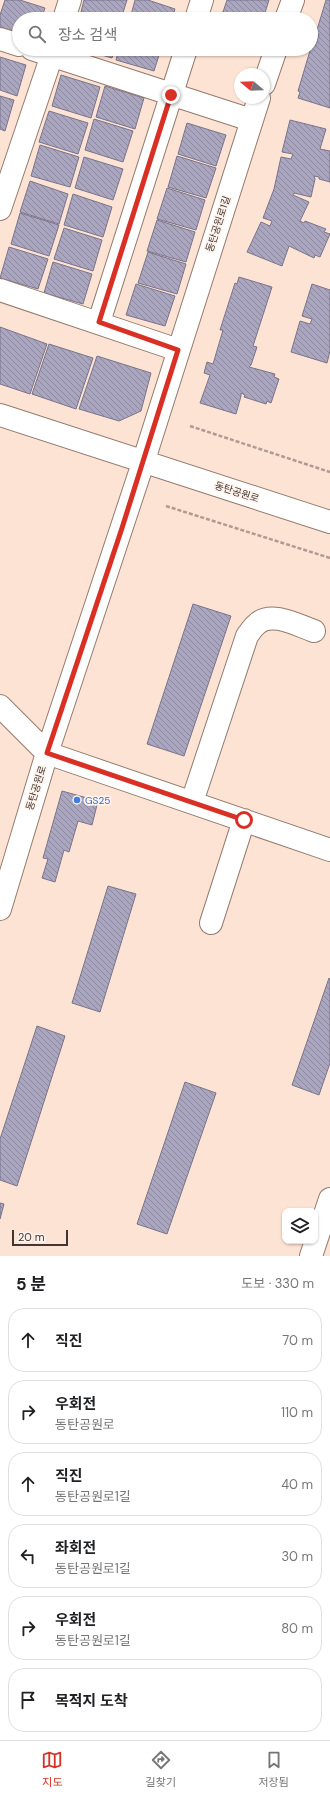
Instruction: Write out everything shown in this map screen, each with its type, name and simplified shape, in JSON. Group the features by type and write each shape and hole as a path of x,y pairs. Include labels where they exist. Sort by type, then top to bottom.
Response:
{"street":[{"path":"66,12 70,0"},
{"path":"198,12 202,0"},
{"path":"289,12 293,0"},
{"path":"0,39 12,43"},
{"path":"0,209 52,56"},
{"path":"64,56 171,95 251,120"},
{"path":"99,322 184,56"},
{"path":"269,68 274,56"},
{"name":"동탄공원로1길","path":"143,463 257,104"},
{"path":"0,290 99,322 178,350"},
{"name":"동탄공원로","path":"0,415 143,463 330,522"},
{"name":"동탄공원로","path":"0,909 47,753 143,463"},
{"path":"192,802 247,636 257,623 266,619 277,618 314,631"},
{"path":"0,706 47,753 330,850"},
{"path":"211,923 244,820"},
{"path":"311,1256 330,1199"}],"path":[{"path":"190,426 330,472"},
{"path":"166,506 330,558"}],"building":[{"path":"5,0 20,0 45,8 44,12 12,12 12,31 0,27 0,15"},
{"path":"84,0 127,0 123,12 81,12"},
{"path":"135,0 148,0 175,9 174,12 132,12"},
{"path":"227,0 269,0 265,12 223,12"},
{"path":"326,0 330,0 330,108 298,98 300,92 298,91 308,56 318,56 318,26"},
{"path":"117,56 159,56 154,71 116,60"},
{"path":"0,57 26,65 17,96 0,90"},
{"path":"61,75 100,87 91,118 52,106"},
{"path":"105,86 144,98 135,129 96,117"},
{"path":"0,96 14,100 5,131 0,129"},
{"path":"49,111 88,123 78,154 39,142"},
{"path":"94,119 133,131 123,162 85,150"},
{"path":"290,120 326,129 320,149 330,151 330,182 314,176 315,179 311,197 294,193 293,195 309,202 300,221 304,223 305,221 326,229 324,232 330,234 320,257 315,255 314,258 289,246 282,266 247,252 261,222 270,226 272,221 263,218 274,189 281,157 291,159 293,154 282,152"},
{"path":"187,123 226,135 216,166 178,154"},
{"path":"40,145 79,157 70,187 31,176"},
{"path":"177,156 216,168 206,198 168,187"},
{"path":"84,157 123,169 113,200 75,188"},
{"path":"30,181 68,194 59,224 20,212"},
{"path":"167,188 205,200 196,230 157,219"},
{"path":"73,194 112,207 103,237 64,225"},
{"path":"20,213 59,225 49,256 11,244"},
{"path":"157,220 195,232 186,262 147,251"},
{"path":"64,228 102,240 93,271 54,259"},
{"path":"9,247 48,259 38,289 0,278"},
{"path":"148,252 186,264 177,294 138,283"},
{"path":"53,262 92,274 83,304 44,293"},
{"path":"239,277 272,287 253,346 257,347 249,367 275,374 274,377 279,379 271,403 267,401 266,404 244,397 245,395 241,393 236,414 200,403 210,375 204,373 207,362 213,364 223,330 220,330 235,283 237,284"},
{"path":"136,284 175,296 165,326 126,315"},
{"path":"312,284 330,290 330,351 327,363 291,352 300,321 310,324 312,319 302,316"},
{"path":"0,327 47,344 30,394 0,384"},
{"path":"49,344 93,358 76,409 32,394"},
{"path":"97,356 151,373 141,411 119,421 79,409"},
{"path":"193,604 231,616 184,756 147,744"},
{"path":"62,791 98,801 92,825 78,821 69,852 64,850 55,882 42,878 48,859 43,858"},
{"path":"108,886 136,894 100,1012 72,1003"},
{"path":"329,978 330,1063 319,1095 292,1085"},
{"path":"37,1026 65,1036 17,1186 0,1180 0,1139"},
{"path":"185,1082 216,1093 167,1234 137,1224"},
{"path":"0,1203 4,1204 0,1219"}],"place":[{"name":"GS25","path":"77,800"}],"route":[{"path":"171,95 99,322 178,350 122,528 47,753 244,820"}]}
